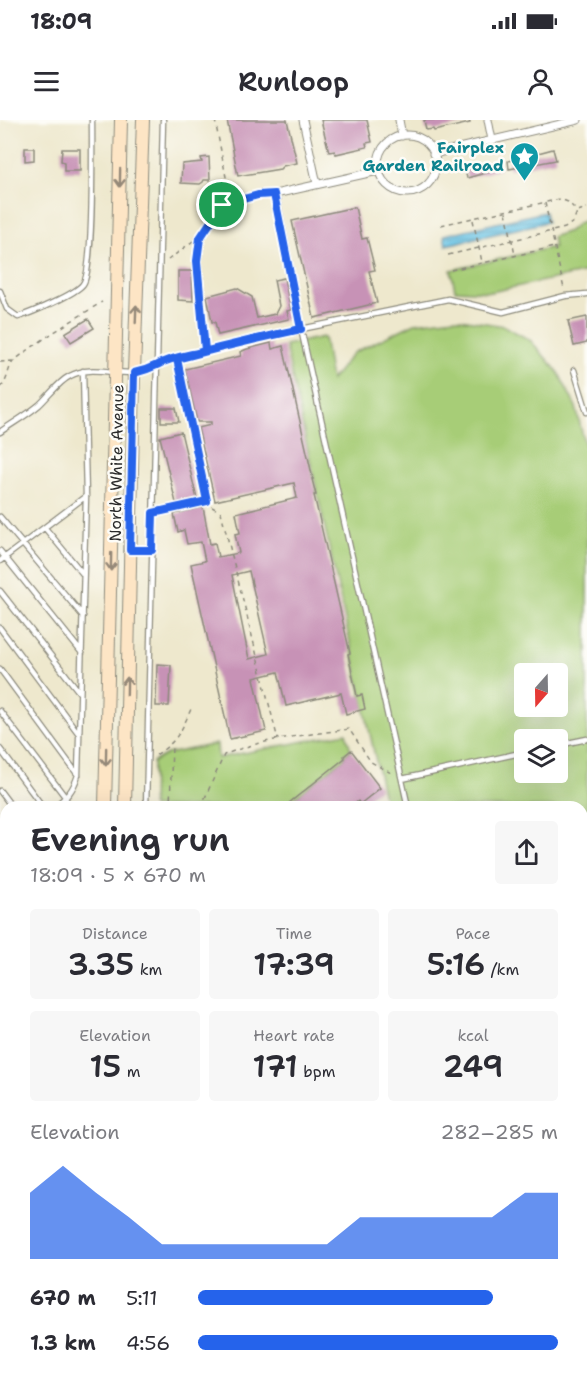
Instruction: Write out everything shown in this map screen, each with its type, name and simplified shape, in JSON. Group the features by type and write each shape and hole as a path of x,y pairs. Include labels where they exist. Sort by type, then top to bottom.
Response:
{"main road":[{"name":"North White Avenue","path":"105,801 121,120"},
{"name":"North White Avenue","path":"125,801 134,373 143,120"}],"street":[{"path":"303,120 317,184"},
{"path":"399,120 402,136"},
{"path":"488,120 492,140"},
{"path":"434,154 578,120"},
{"path":"402,136 421,139 434,154 435,172 424,188 415,192 396,192 382,180 378,171 380,152 393,139 402,136"},
{"path":"222,205 258,195 274,194 378,171"},
{"path":"274,194 301,329"}],"lane":[{"path":"0,291 7,309 18,317 35,311 83,286 87,277 93,189 92,120"},
{"path":"146,801 163,120"},
{"path":"0,432 36,407 69,376 83,371 134,373 205,351 448,299 503,312 565,296 587,294"},
{"path":"301,329 407,801"},
{"path":"574,370 587,412"},
{"path":"62,801 74,789 78,775 86,496 83,371"},
{"path":"2,559 86,496"},
{"path":"153,513 207,501"},
{"path":"0,517 83,616"},
{"path":"45,528 84,575"},
{"path":"130,550 152,550"},
{"path":"0,551 2,559 82,653"},
{"path":"0,591 81,693"},
{"path":"0,628 79,734"},
{"path":"0,669 78,775"},
{"path":"0,711 66,798"},
{"path":"568,743 587,739"},
{"path":"0,750 38,801"},
{"path":"402,779 514,755"}],"path":[{"path":"205,351 197,261 200,238 222,205 226,177 215,120"},
{"path":"441,225 560,199 568,202 578,211"},
{"path":"545,202 565,296"},
{"path":"448,255 565,228 573,222 578,211 587,208"},
{"path":"506,211 515,256"},
{"path":"473,218 483,263"},
{"path":"168,260 200,238"},
{"path":"451,270 554,247"},
{"path":"0,388 4,385 13,361 36,343 102,302"},
{"path":"177,359 207,504 221,512 278,740"},
{"path":"0,362 13,361"},
{"path":"147,761 172,745 183,729 191,709"},
{"path":"204,801 224,755 235,750 278,740 349,729 371,762 402,779"},
{"path":"170,801 172,745"}],"green space":[{"path":"587,220 587,239 585,240 587,272 491,292 455,290 451,270 554,247 552,237 569,231 578,223"},
{"path":"454,318 504,326 530,340 558,372 576,407 587,454 587,801 385,801 285,345 324,337 331,380 353,353 415,323"},
{"path":"346,733 351,750 344,756 345,758 291,801 152,801 153,762 167,754 217,744 218,758"}],"water":[{"path":"545,212 547,222 446,245 444,235"}],"building":[{"path":"227,120 287,120 297,163 283,166 280,169 238,176"},
{"path":"321,120 367,120 372,142 366,143 367,147 336,154 335,151 329,152"},
{"path":"424,120 469,120 470,123 434,131 433,129 426,130"},
{"path":"25,148 34,148 34,160 25,161"},
{"path":"62,149 80,149 80,171 64,171 64,162 61,161"},
{"path":"553,149 556,160 509,169 508,161"},
{"path":"209,157 210,180 204,180 200,184 181,183 182,164 202,162 201,158"},
{"path":"499,162 500,169 467,178 465,170"},
{"path":"355,207 362,239 367,238 375,270 369,271 377,303 314,318 292,221"},
{"path":"178,271 192,271 193,301 178,300"},
{"path":"284,278 291,310 287,311 289,319 218,335 215,322 212,322 207,296 237,288 252,297 257,318 275,314 279,306 274,280"},
{"path":"587,317 587,343 574,346 568,321"},
{"path":"88,319 94,328 71,342 65,333"},
{"path":"271,343 272,349 283,346 350,653 348,654 357,696 362,695 365,709 346,714 341,693 286,706 278,672 254,678 266,731 230,739 191,564 205,561 201,542 187,544 184,530 178,532 174,514 203,507 210,544 215,543 218,557 239,553 235,534 240,533 236,513 297,498 294,483 215,501 198,428 211,425 211,422 197,422 185,369 241,356 240,352","holes":["249,571 268,654 249,659 232,575"]},
{"path":"161,408 176,408 179,422 161,422"},
{"path":"181,432 197,499 176,503 160,437"},
{"path":"157,664 171,665 169,706 156,706"},
{"path":"351,750 380,788 364,801 291,801 345,758 344,756"}],"place":[{"name":"Fairplex Garden Railroad","path":"525,182"}],"route":[{"path":"222,205 200,238 197,261 205,351 177,359 157,365 151,369 134,373 130,550 152,550 153,513 207,501 177,359 238,342 301,329 274,194 258,195 222,205"}]}
